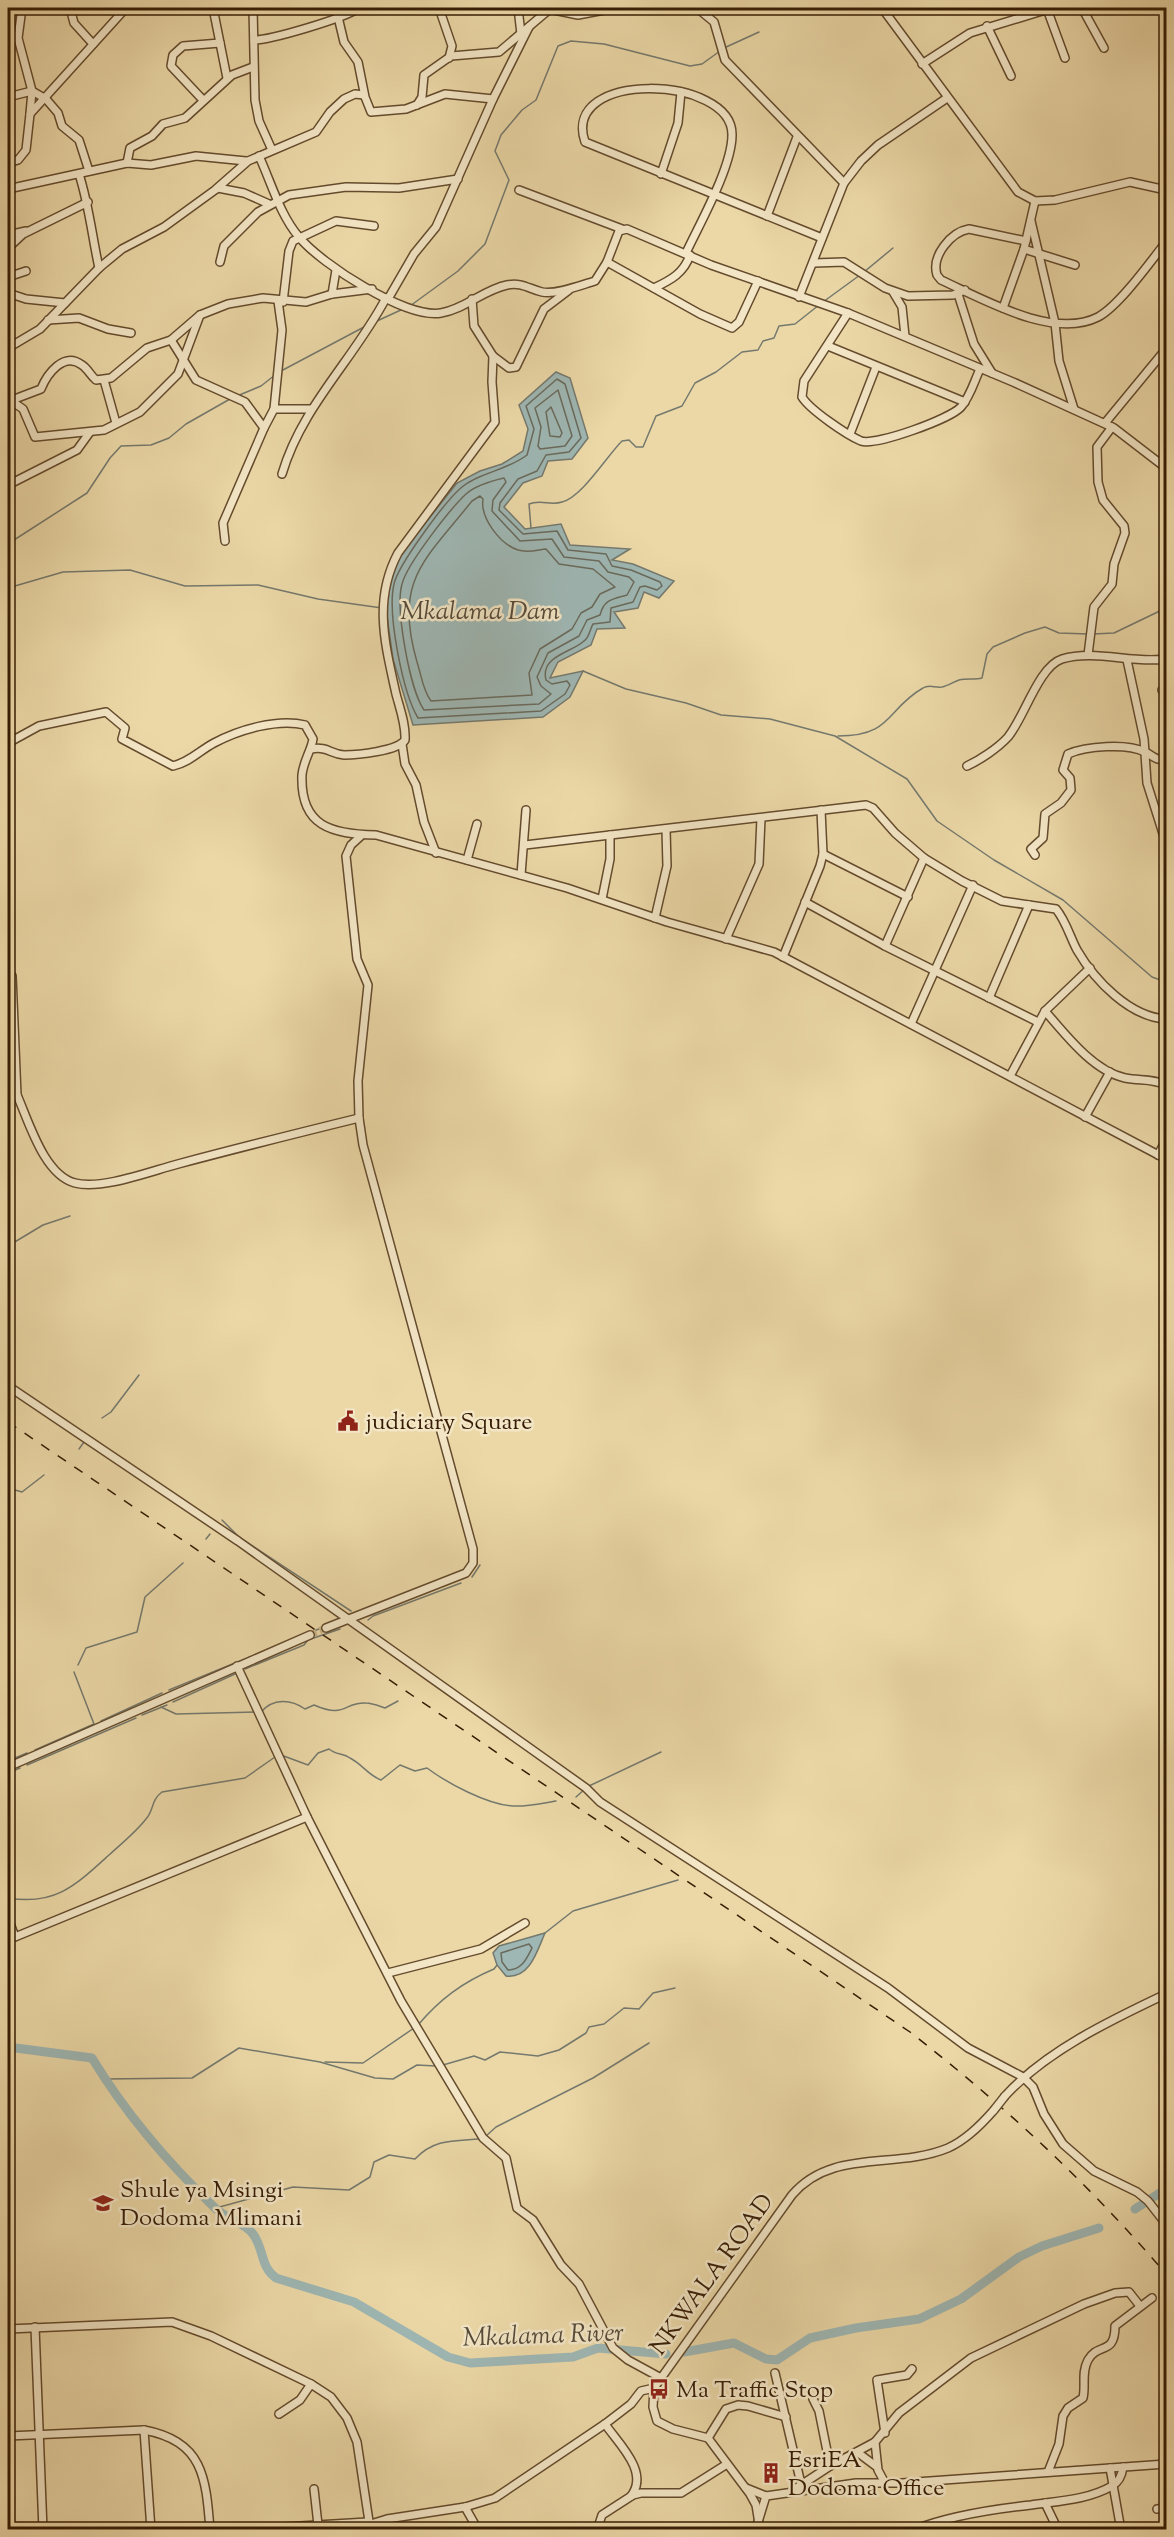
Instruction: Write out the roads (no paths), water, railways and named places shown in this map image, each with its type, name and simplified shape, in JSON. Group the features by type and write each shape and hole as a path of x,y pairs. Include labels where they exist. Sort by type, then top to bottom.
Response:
{"street":[{"path":"8,163 18,160 26,150 30,114 32,91 20,48 22,8"},
{"path":"70,8 74,23 93,44"},
{"path":"30,114 46,99 123,8"},
{"path":"213,8 228,78"},
{"path":"253,8 253,67 259,121 272,150"},
{"path":"254,40 284,35 359,8"},
{"path":"439,8 452,46 448,58"},
{"path":"518,8 521,34"},
{"path":"536,21 541,8"},
{"path":"417,105 422,97 424,75 448,58 460,54 499,52 550,8 578,15 615,8"},
{"path":"882,8 1012,186 1035,201 1055,200 1130,182 1167,190"},
{"path":"922,64 956,40 987,26 1049,8 1065,58"},
{"path":"1082,8 1104,48"},
{"path":"702,9 714,22 724,60 844,183"},
{"path":"338,17 344,42 358,62 364,95 371,112 406,110 445,94 493,99"},
{"path":"987,26 1011,76"},
{"path":"282,474 292,442 310,409 360,343 414,254 433,232 493,99 529,27"},
{"path":"203,100 175,73 171,66 173,55 183,46 220,43"},
{"path":"127,162 130,148 152,136 163,124 185,118 228,78 253,67"},
{"path":"8,97 32,91 46,99 58,112 62,126 80,140 89,171"},
{"path":"654,288 678,275 687,265 688,254 714,193 731,149 733,132 728,119 714,104 702,97 681,92 626,91 609,94 597,100 583,122 582,132 585,142 661,174 714,193 822,238"},
{"path":"661,174 678,123 681,92"},
{"path":"8,348 40,329 99,268 122,249 164,227 218,188 248,161 314,133 330,112 344,99 355,94 364,95"},
{"path":"799,297 844,183 861,161 878,145 947,98"},
{"path":"766,216 797,137"},
{"path":"8,188 127,162 155,165 196,156 248,161"},
{"path":"259,156 278,199 300,238 336,270 406,308 430,314 454,309 485,291 509,285 527,285 544,293 599,279 619,231 622,229"},
{"path":"79,174 88,202 99,268"},
{"path":"220,262 225,246 269,204 278,199 294,194 339,188 399,188 458,179"},
{"path":"218,188 244,193 269,204"},
{"path":"519,190 905,336 1108,425 1167,468"},
{"path":"1004,308 1025,245 1035,201"},
{"path":"8,236 29,231 88,202"},
{"path":"225,541 223,523 274,409 282,330 281,301 290,247 300,238 336,221 374,226"},
{"path":"1031,221 1055,323 1059,361 1074,409"},
{"path":"1075,265 1039,254 1025,245 969,229 955,234 937,260 935,268 942,280 962,292 1004,308 1055,323 1077,323 1100,316 1167,242"},
{"path":"8,248 29,231"},
{"path":"607,262 724,326 732,328 739,322 758,281"},
{"path":"814,263 844,262 893,292 916,297 962,292"},
{"path":"332,294 336,270"},
{"path":"8,277 26,271"},
{"path":"472,299 474,326 494,356 509,368 516,367 544,309 574,286"},
{"path":"10,400 41,388 52,368 69,361 81,364 96,380 111,378 147,348 171,340 200,315 246,300 263,298 308,302 332,294 372,289"},
{"path":"893,292 902,307 905,336"},
{"path":"962,292 974,344 992,374"},
{"path":"8,293 26,299 65,303"},
{"path":"848,313 804,381 801,397 861,441 880,440 959,410 980,369"},
{"path":"10,400 23,409 35,437 104,430 140,412 178,374 200,315"},
{"path":"48,320 79,318 132,333"},
{"path":"171,340 196,380 245,402 264,428"},
{"path":"828,346 965,402"},
{"path":"1088,656 1094,607 1112,584 1114,564 1125,533 1124,526 1103,500 1098,482 1097,447 1108,425 1167,349"},
{"path":"436,853 424,822 416,785 405,764 402,744 405,730 383,615 382,597 386,577 398,553 495,422 492,382 494,356"},
{"path":"850,434 876,367"},
{"path":"104,380 116,423"},
{"path":"274,409 310,409"},
{"path":"8,485 77,450 90,432"},
{"path":"968,766 1009,735 1050,666 1064,658 1088,656 1127,660 1167,659"},
{"path":"1127,660 1146,752 1146,783 1155,802 1158,824 1167,843"},
{"path":"8,744 39,726 106,712 125,728 122,739 173,766 186,763 213,743 268,724 291,722 305,725 313,739 302,774 305,801 311,815 322,825 332,830 376,835 602,898 655,918 744,942 783,957 1167,1160"},
{"path":"311,749 323,747 344,755 393,748 402,744"},
{"path":"1035,855 1031,849 1043,838 1045,814 1061,803 1071,790 1070,778 1064,770 1068,754 1098,746 1146,752 1155,760 1167,760"},
{"path":"525,845 866,805 873,808 895,833 924,858 1002,901 1056,909 1090,968 1132,1008 1144,1015 1167,1019"},
{"path":"521,875 526,810"},
{"path":"783,957 823,854 821,810"},
{"path":"726,939 759,864 762,851 761,818"},
{"path":"467,860 477,824"},
{"path":"655,918 667,866 666,829"},
{"path":"326,1628 466,1573 473,1563 473,1549 363,1144 359,1118 362,1026 368,986 357,959 346,856 351,845 362,835"},
{"path":"602,898 610,859 610,836"},
{"path":"823,854 908,897"},
{"path":"885,946 924,858"},
{"path":"911,1024 973,885"},
{"path":"806,902 885,946 1038,1022"},
{"path":"989,998 1029,905"},
{"path":"1010,1076 1045,1011 1090,968"},
{"path":"8,975 12,976 17,1095 44,1157 58,1174 75,1183 97,1184 359,1118"},
{"path":"1045,1011 1094,1061 1110,1072 1126,1078 1148,1078 1167,1085"},
{"path":"1085,1117 1110,1072"},
{"path":"8,1097 17,1095"},
{"path":"1158,1155 1167,1140"},
{"path":"8,1386 238,1540 586,1788 600,1802 905,1999 968,2048 1023,2077 1033,2087 1044,2114 1063,2144 1094,2171 1137,2192 1148,2201 1167,2224"},
{"path":"8,1767 310,1635"},
{"path":"237,1666 307,1817 401,2001 483,2138 506,2158 517,2208 533,2220 561,2265 579,2284 613,2348 628,2360 662,2378"},
{"path":"8,1918 11,1938 307,1817"},
{"path":"388,1973 481,1949 525,1923"},
{"path":"1023,2077 1053,2054 1167,1994"},
{"name":"NKWALA ROAD","path":"234,2529 318,2525 370,2526 387,2518 465,2507 486,2501 507,2491 605,2424 631,2404 640,2391 654,2388 803,2182 823,2170 945,2149 968,2135 1023,2077"},
{"path":"742,2486 766,2496 790,2492 802,2487 830,2466 875,2442 904,2409 947,2374 982,2351 1012,2341 1075,2308 1115,2293 1129,2292 1140,2306"},
{"path":"1048,2472 1059,2444 1061,2424 1066,2411 1083,2398 1083,2377 1088,2360 1112,2344 1116,2338 1115,2326 1152,2298"},
{"path":"8,2329 172,2322 211,2336 311,2384 331,2397 351,2426 357,2442 370,2526"},
{"path":"35,2327 43,2529"},
{"path":"885,2433 877,2380 907,2375 912,2369"},
{"path":"775,2373 802,2487"},
{"path":"279,2414 300,2400 311,2384"},
{"path":"654,2388 653,2407 657,2421 673,2429 708,2438 756,2505 759,2526"},
{"path":"813,2399 819,2411 830,2466"},
{"path":"708,2438 726,2409 738,2405 786,2417"},
{"path":"605,2424 634,2466 637,2483 631,2496"},
{"path":"144,2430 152,2529"},
{"path":"8,2436 144,2430 165,2434 194,2455 204,2479 210,2529"},
{"path":"875,2442 877,2468"},
{"path":"858,2452 877,2468 885,2483"},
{"path":"597,2529 600,2517 607,2510 633,2495 681,2493 728,2464"},
{"path":"802,2487 1167,2464"},
{"path":"913,2529 992,2510 1072,2499 1112,2486 1121,2476 1123,2467"},
{"path":"1110,2468 1121,2529"},
{"path":"314,2489 318,2525"},
{"path":"759,2526 766,2496"},
{"path":"1045,2503 1058,2529"},
{"path":"465,2507 478,2529"},
{"path":"1157,2509 1167,2508"}],"water":[{"name":"Mkalama Dam","path":"556,372 570,378 588,438 572,459 548,461 542,476 523,483 504,507 525,529 561,524 570,545 630,549 612,560 633,564 674,581 659,598 644,592 638,608 614,612 625,628 597,629 591,645 558,662 550,678 583,671 570,697 543,717 413,725 393,659 386,609 388,582 399,556 457,483 480,471 502,464 523,451 528,429 519,405"},
{"path":"545,1933 527,1968 514,1976 506,1976 497,1965 493,1953 499,1946"}],"waterway":[{"path":"724,48 759,32"},
{"path":"410,306 458,271 485,244 509,180 495,151 501,135 522,110 536,100 558,46 571,41 604,44 690,66 702,64 720,51"},
{"path":"864,272 893,248"},
{"path":"823,302 860,275"},
{"path":"531,528 529,504 558,503 570,499 586,485 622,441 629,440 636,447 643,447 656,416 682,406 695,383 716,372 742,352 758,350 763,341 774,338 779,326 795,324 819,305"},
{"path":"377,321 403,309"},
{"path":"281,371 364,327"},
{"path":"237,396 261,386 275,375"},
{"path":"8,548 14,540 87,493 110,458 121,446 151,445 169,438 186,424 230,399"},
{"path":"8,588 63,572 130,570 185,586 258,585 318,599 382,608"},
{"path":"1093,634 1114,633 1166,608"},
{"path":"838,736 856,735 879,726 911,696 925,687 942,687 959,680 982,678 987,654 993,647 1025,633 1045,627 1059,633 1088,634"},
{"path":"583,671 626,689 686,703 721,715 770,719 835,736 907,779 937,821 994,860 1063,900 1152,977 1166,982"},
{"path":"8,1246 43,1225 70,1216"},
{"path":"102,1418 111,1412 139,1375"},
{"path":"79,1449 84,1442"},
{"path":"8,1488 22,1492 44,1475"},
{"path":"222,1520 239,1537 351,1611"},
{"path":"206,1539 210,1534"},
{"path":"78,1665 86,1648 137,1632 145,1597 183,1563"},
{"path":"472,1577 480,1565"},
{"path":"368,1620 373,1616 461,1583"},
{"path":"311,1632 324,1627"},
{"path":"245,1669 304,1645 308,1640 340,1629"},
{"path":"169,1690 293,1639"},
{"path":"35,1750 94,1724 74,1672"},
{"path":"173,1702 235,1674"},
{"path":"101,1721 162,1693"},
{"path":"261,1712 277,1702 294,1703 305,1709 314,1705 324,1709 338,1710 358,1703 385,1708 398,1701"},
{"path":"142,1715 167,1705"},
{"path":"161,1707 176,1714 256,1712"},
{"path":"27,1765 136,1718"},
{"path":"281,1755 308,1765 318,1753 329,1749 354,1760 381,1780 400,1765 415,1771 427,1768 468,1792 503,1805 524,1806 556,1801"},
{"path":"589,1786 661,1752"},
{"path":"8,1761 27,1753"},
{"path":"8,1898 39,1899 52,1896 75,1884 138,1829 149,1816 156,1798 162,1792 245,1778 275,1757"},
{"path":"8,1773 20,1768"},
{"path":"576,1797 585,1789"},
{"path":"545,1933 573,1911 678,1880"},
{"path":"418,2025 453,1992 494,1969 497,1965"},
{"path":"443,2065 474,2056 485,2060 500,2052 538,2056 559,2050 586,2033 589,2027 604,2024 624,2008 639,2009 653,1993 675,1988"},
{"path":"325,2062 363,2063 414,2028"},
{"path":"486,2136 496,2127 593,2078 649,2043"},
{"name":"Mkalama River","path":"8,2047 92,2058 133,2118 181,2173 219,2212 253,2234 267,2268 276,2278 354,2302 448,2357 470,2363 573,2357 598,2348 666,2354"},
{"path":"105,2079 192,2078 239,2048 320,2062 375,2078 393,2079 417,2065 436,2066"},
{"path":"216,2208 293,2187 349,2190 370,2177 374,2162 389,2155 415,2159 422,2152 437,2144 479,2139"},
{"name":"Mkalama River","path":"1135,2209 1166,2189"},
{"name":"Mkalama River","path":"684,2352 734,2343 766,2359 777,2360 810,2338 856,2328 919,2319 961,2299 1019,2257 1042,2246 1099,2228"}],"tunnel":[{"path":"310,1635 326,1628"}],"railway":[{"path":"8,1422 910,2032 979,2088 1076,2177 1166,2274"}],"place":[{"name":"judiciary Square","path":"348,1421"},
{"name":"Shule ya Msingi Dodoma Mlimani","path":"103,2203"},
{"name":"Ma Traffic Stop","path":"659,2389"},
{"name":"EsriEA Dodoma Office","path":"771,2473"}]}
